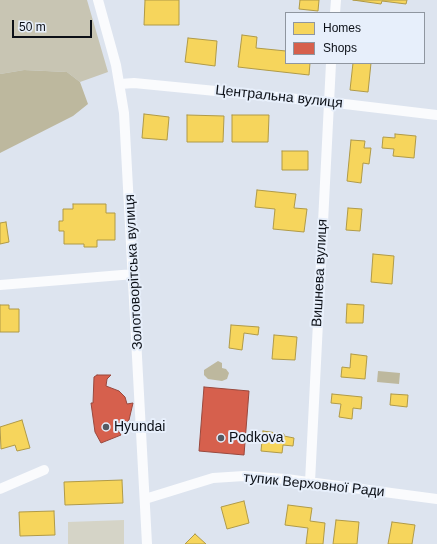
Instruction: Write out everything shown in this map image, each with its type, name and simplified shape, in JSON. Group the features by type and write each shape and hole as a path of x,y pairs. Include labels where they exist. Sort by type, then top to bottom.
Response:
{"street":[{"path":"335,12 336,0"},
{"name":"Золотоворітська вулиця","path":"99,2 120,84 127,144 148,544"},
{"name":"Вишнева вулиця","path":"310,482 331,64"},
{"name":"Центральна вулиця","path":"120,84 134,83 328,102 437,115"},
{"path":"0,285 134,274"},
{"path":"0,489 44,470"},
{"name":"тупик Верховної Ради","path":"145,499 213,478 244,476 310,482 437,499"}],"shaded area":[{"path":"0,0 87,0 108,72 80,82 67,72 24,70 0,74"},
{"path":"24,70 67,72 80,82 88,104 73,116 0,153 0,74"},
{"path":"218,361 222,363 222,368 226,369 229,373 227,379 222,381 208,379 204,375 204,370"},
{"path":"378,371 400,373 399,384 377,382"},
{"path":"124,520 124,544 68,544 68,522"}],"building: Homes":[{"path":"145,0 179,0 179,25 144,25"},
{"path":"300,0 319,0 318,11 299,9"},
{"path":"353,0 407,0 406,4 382,1 381,4"},
{"path":"242,35 257,37 256,48 285,51 285,64 310,64 309,75 238,67"},
{"path":"188,38 217,41 215,66 185,62"},
{"path":"353,64 371,64 368,92 350,90"},
{"path":"144,114 169,117 167,140 142,138"},
{"path":"187,115 224,116 223,142 187,142"},
{"path":"232,115 269,115 268,142 232,142"},
{"path":"395,134 416,136 414,158 393,156 394,149 382,148 383,137 395,138"},
{"path":"351,140 365,141 364,148 371,148 369,164 363,163 361,183 347,181"},
{"path":"282,151 308,151 308,170 282,170"},
{"path":"257,190 296,194 294,208 307,209 304,232 273,229 275,209 255,207"},
{"path":"73,204 106,204 106,213 115,213 115,240 97,240 97,247 84,247 84,244 64,244 64,231 59,231 59,221 63,221 63,209 73,209"},
{"path":"348,208 362,209 360,231 346,230"},
{"path":"6,222 9,242 0,244 0,223"},
{"path":"373,254 394,256 392,284 371,282"},
{"path":"347,304 364,305 363,323 346,323"},
{"path":"0,305 9,305 9,309 19,309 19,332 0,332"},
{"path":"231,325 259,327 258,335 244,333 242,350 229,348"},
{"path":"274,335 297,337 295,360 272,359"},
{"path":"351,354 367,356 365,379 341,377 342,367 350,368"},
{"path":"332,394 362,397 361,409 353,408 352,419 339,417 341,404 331,403"},
{"path":"391,394 408,395 407,407 390,405"},
{"path":"22,420 30,448 17,451 15,445 1,449 0,427"},
{"path":"263,431 284,434 284,436 294,438 293,446 283,445 282,453 261,451"},
{"path":"122,480 123,503 65,505 64,482"},
{"path":"244,501 249,523 227,529 221,507"},
{"path":"288,505 312,508 310,521 325,523 323,544 306,544 308,528 285,525"},
{"path":"54,511 55,535 20,536 19,512"},
{"path":"336,520 359,522 357,544 333,544"},
{"path":"392,522 415,525 412,544 388,544"},
{"path":"195,534 206,544 185,544"}],"building: Shops":[{"path":"97,375 111,375 107,379 106,386 119,391 125,397 127,404 133,403 129,420 117,429 121,435 101,443 95,432 91,403 93,403 94,377"},
{"path":"204,387 249,391 244,455 199,451"}],"place":[{"name":"Hyundai","path":"106,427"},
{"name":"Podkova","path":"221,438"}]}
